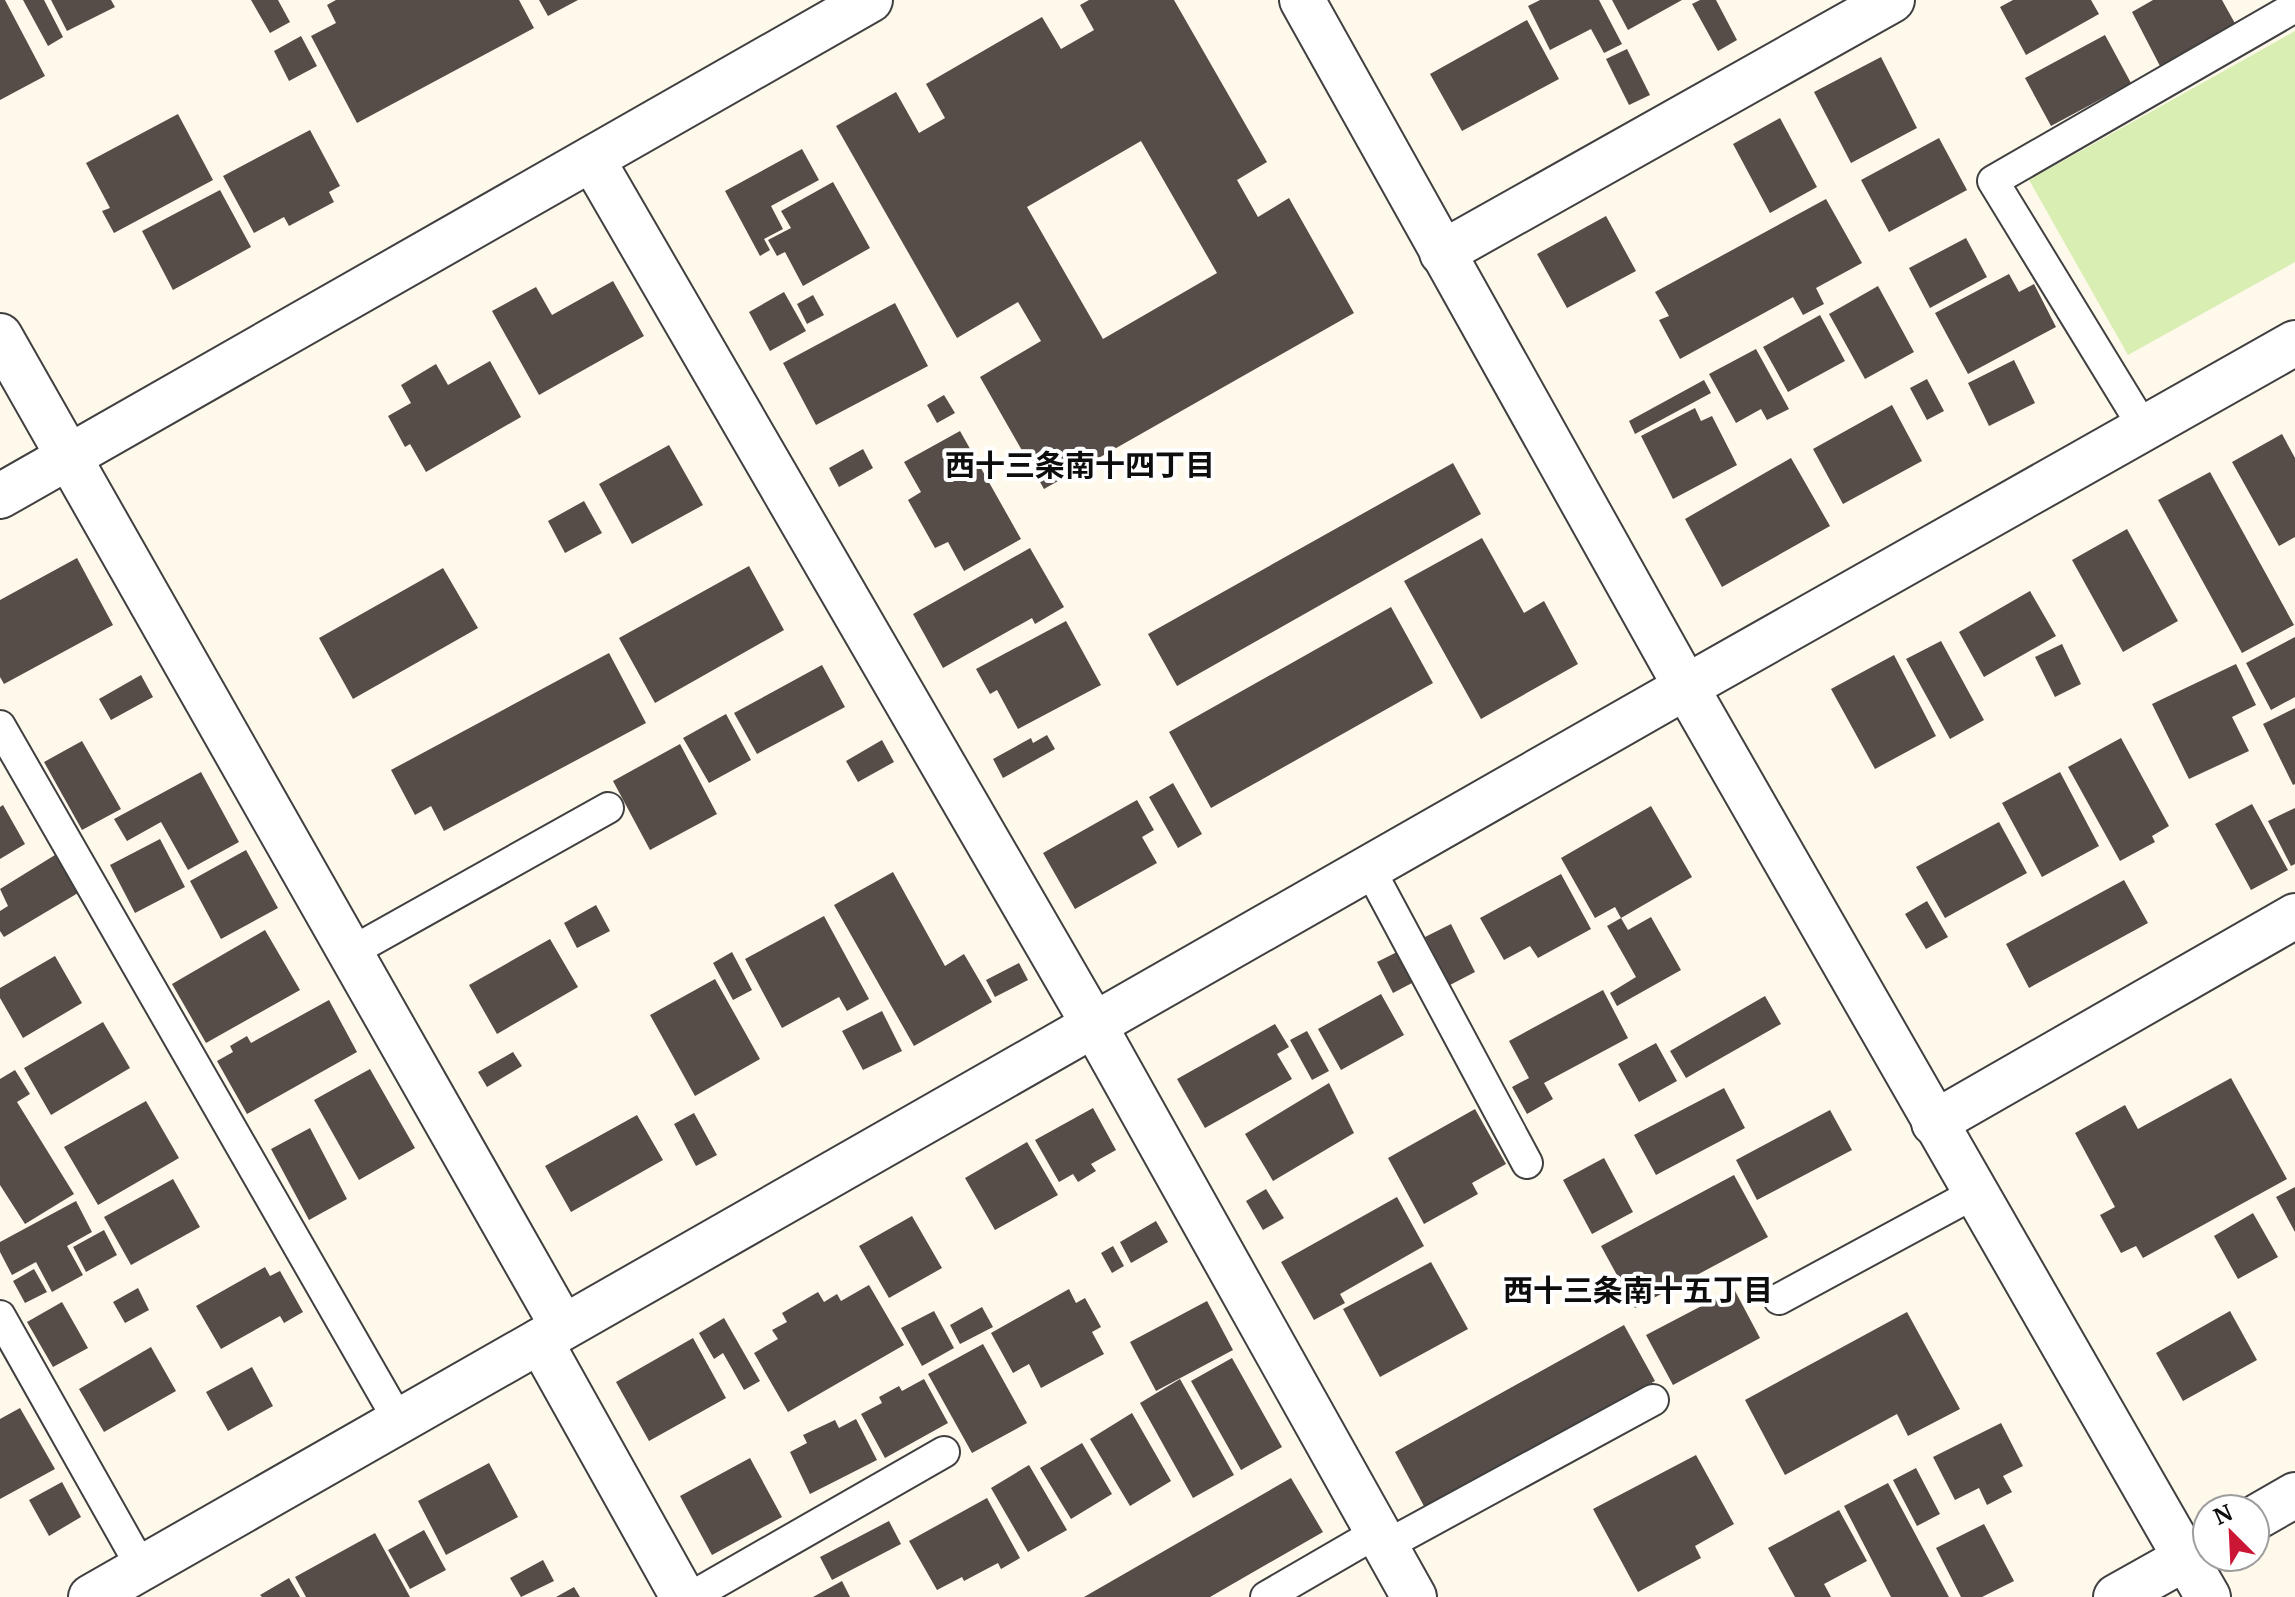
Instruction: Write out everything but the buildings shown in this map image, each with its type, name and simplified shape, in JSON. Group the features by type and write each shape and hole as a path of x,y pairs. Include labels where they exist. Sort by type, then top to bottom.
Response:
{"street":[{"path":"0,496 870,0"},
{"path":"1302,0 1934,1123 2191,1542"},
{"path":"1442,253 1892,0"},
{"path":"592,159 1094,1025 1414,1597"},
{"path":"0,336 351,952 552,1334 683,1597"},
{"path":"91,1597 2295,343"},
{"path":"1934,1123 2293,924"},
{"path":"2271,1509 2295,1495"},
{"path":"2116,1597 2191,1555"},
{"path":"2202,1573 2208,1597"}],"lane":[{"path":"2144,428 1993,181 2295,7"},
{"path":"0,726 399,1421"},
{"path":"351,952 608,808"},
{"path":"1369,868 1527,1163"},
{"path":"1779,1299 1975,1193"},
{"path":"0,1316 142,1568"},
{"path":"1266,1597 1653,1400"},
{"path":"691,1597 944,1452"}],"green space":[{"path":"2295,31 2295,262 2128,355 2029,180"}],"district":[{"name":"西十三条南十四丁目","path":"1080,465"},
{"name":"西十三条南十五丁目","path":"1638,1290"}]}
